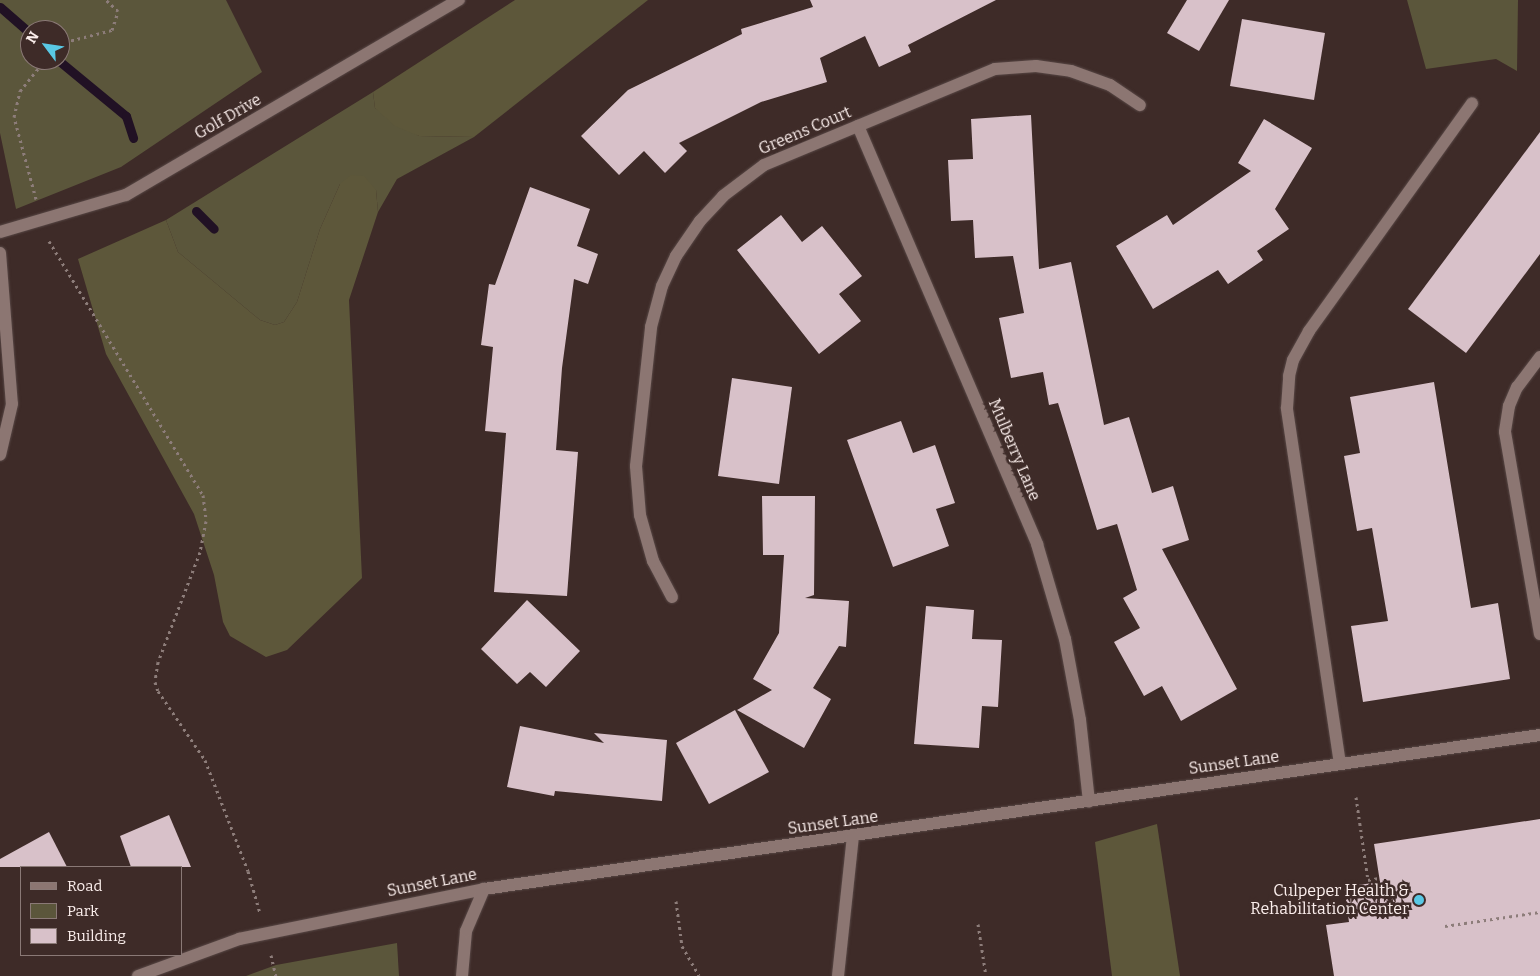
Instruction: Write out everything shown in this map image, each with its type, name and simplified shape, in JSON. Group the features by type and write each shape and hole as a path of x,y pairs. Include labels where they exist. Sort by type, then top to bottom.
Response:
{"street":[{"name":"Golf Drive","path":"0,232 126,195 459,0"},
{"name":"Greens Court","path":"672,597 653,561 640,515 636,466 651,327 662,286 676,256 700,221 723,196 764,165 995,69 1028,66 1071,71 1110,85 1140,105"},
{"path":"1340,764 1286,408 1289,376 1293,360 1309,331 1472,103"},
{"name":"Mulberry Lane","path":"858,126 1037,544 1065,639 1080,720 1089,802"},
{"path":"0,252 12,404 0,455"},
{"path":"1540,357 1517,387 1509,406 1505,432 1540,634"},
{"name":"Sunset Lane","path":"138,976 239,939 484,889 1540,735"},
{"path":"838,976 853,836"},
{"path":"462,976 466,931 484,889"}],"path":[{"path":"70,40 112,30 118,12 106,0"},
{"path":"36,70 20,91 14,117 42,221 50,241 203,495 206,520 200,552 158,662 155,682 158,691 205,760 248,871 276,976"},
{"path":"1356,797 1368,880 1379,878"},
{"path":"676,901 682,946 699,976"},
{"path":"1445,926 1540,912"},
{"path":"978,924 986,976"}],"green space":[{"path":"0,0 226,0 262,72 121,167 16,209 0,133"},
{"path":"1407,0 1518,0 1517,71 1496,59 1426,69"},
{"path":"373,92 375,108 419,136 474,137 397,179 378,212 376,190 340,184 320,229 297,302 284,322 275,325 260,320 178,252 166,220"},
{"path":"397,943 399,976 246,976 276,965"}],"shaded area":[{"path":"515,0 648,0 474,137 419,136 395,126 375,108 373,92"},
{"path":"351,175 364,176 376,190 378,212 349,300 362,578 287,650 266,657 230,636 223,622 214,575 194,514 106,354 78,259 166,220 178,252 260,320 275,325 284,322 297,302 320,229 340,184"},
{"path":"1157,824 1180,976 1112,976 1095,842"}],"building":[{"path":"810,0 996,0 908,45 911,52 879,67 865,36 820,58 827,82 761,102 679,143 687,151 665,173 644,151 619,175 581,136 628,90 742,34 741,29 813,7"},
{"path":"1187,0 1229,0 1199,51 1167,33"},
{"path":"1242,19 1325,33 1314,100 1230,86"},
{"path":"1031,115 1039,269 1071,262 1104,425 1129,417 1152,493 1173,486 1189,540 1162,549 1237,689 1181,721 1162,686 1144,696 1114,642 1140,628 1123,598 1137,590 1117,524 1097,530 1058,403 1049,405 1043,372 1011,378 999,318 1024,313 1013,256 975,258 973,220 951,221 948,160 973,159 971,119"},
{"path":"1264,119 1312,148 1275,209 1289,229 1257,251 1263,260 1228,284 1218,270 1153,309 1116,246 1167,215 1173,225 1251,171 1238,163"},
{"path":"1540,132 1540,254 1466,353 1408,309"},
{"path":"530,187 590,209 577,246 598,254 588,284 574,279 562,368 556,450 578,452 567,596 494,592 506,433 485,431 493,347 481,345 489,284 495,285"},
{"path":"781,215 802,242 822,226 862,276 839,294 861,321 819,354 737,250"},
{"path":"732,378 792,387 779,484 718,476"},
{"path":"1434,382 1471,608 1498,603 1510,679 1363,702 1351,626 1388,621 1372,528 1357,531 1344,456 1360,453 1350,397"},
{"path":"901,421 913,453 935,445 955,503 936,509 949,546 893,567 847,440"},
{"path":"762,496 815,496 814,595 805,598 849,601 846,647 839,646 813,688 831,699 804,748 737,710 772,690 753,679 779,633 784,555 763,555"},
{"path":"527,600 580,651 546,687 530,672 517,684 481,649"},
{"path":"926,606 974,610 972,639 1002,640 998,707 982,706 979,748 914,744"},
{"path":"735,710 769,772 709,804 676,743"},
{"path":"520,726 604,743 594,733 667,740 662,801 555,791 554,796 507,787"},
{"path":"169,815 191,867 131,866 120,836"},
{"name":"Culpeper Health & Rehabilitation Center","path":"1540,819 1540,976 1334,976 1326,925 1349,922 1344,887 1380,882 1374,844"},
{"path":"49,832 66,866 0,867 0,859"}],"waterway":[{"path":"0,7 20,24"},
{"path":"70,70 126,116 133,138"},
{"path":"196,211 214,229"}],"place":[{"name":"Culpeper Health & Rehabilitation Center","path":"1419,900"}]}
